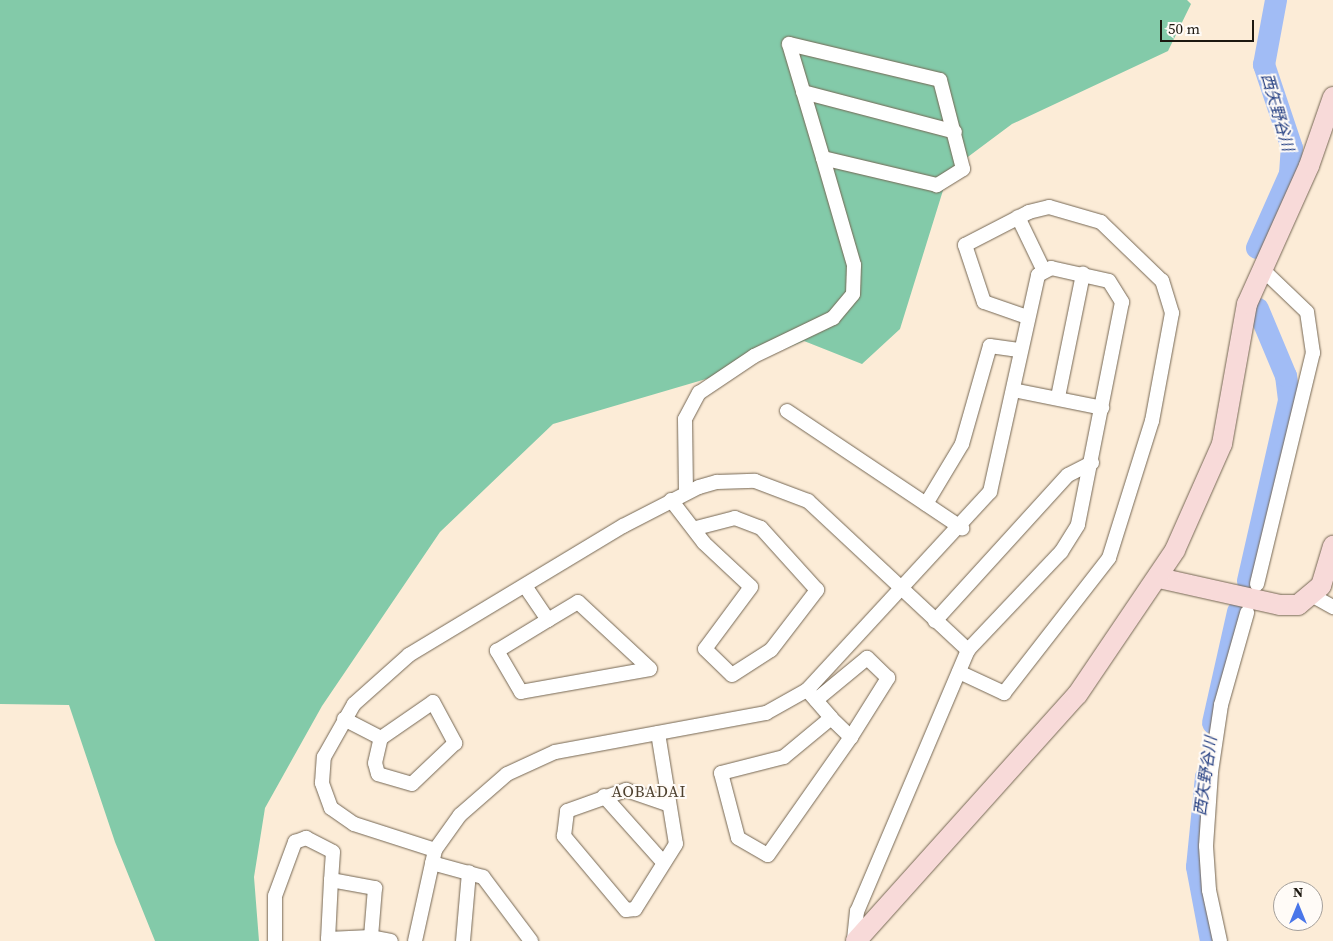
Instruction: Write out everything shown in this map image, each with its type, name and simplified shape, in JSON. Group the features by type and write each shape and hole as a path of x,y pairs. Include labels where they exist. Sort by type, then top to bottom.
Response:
{"street":[{"path":"686,492 685,419 698,393 746,361 833,318 853,294 854,265 803,92 790,44 940,80 955,132 963,169 944,184 823,158"},
{"path":"803,92 955,132"},
{"path":"855,941 1077,695 1159,578 1188,525 1222,444 1243,317 1261,268 1310,166 1333,96"},
{"path":"959,672 1004,693 1109,558 1139,471 1172,322 1162,282 1101,222 1049,206 1018,217 967,242 965,251 984,302 1027,317"},
{"path":"1018,217 1044,271"},
{"path":"1257,584 1298,427 1313,339 1307,312 1261,268"},
{"path":"855,941 857,910 968,650 1070,539 1082,513 1122,302 1109,282 1083,274 1044,271"},
{"path":"811,695 902,588 962,528 990,492 1034,284 1044,271"},
{"path":"1058,397 1083,274"},
{"path":"926,504 962,444 990,346 1019,350"},
{"path":"1013,390 1058,397 1102,408"},
{"path":"787,411 962,528"},
{"path":"935,621 1068,475 1092,463"},
{"path":"530,941 482,877 354,824 331,808 324,794 322,771 328,747 344,719 389,669 671,500 686,492 736,480 780,488 808,501 968,650"},
{"path":"671,500 696,528 704,543 751,587 705,649 732,675 770,650 817,590 761,528 735,518 696,528"},
{"path":"1159,578 1280,605 1298,605 1313,596 1326,577 1333,546"},
{"path":"525,586 548,620"},
{"path":"1313,596 1333,607"},
{"path":"578,602 650,669 521,692 497,651 548,620 578,602"},
{"path":"1220,941 1209,890 1206,846 1211,772 1225,688 1247,613"},
{"path":"415,941 433,857 486,790 530,762 555,752 766,713 811,695 867,658 888,678 851,737 768,855 738,838 721,772 784,757 832,718"},
{"path":"811,695 851,737"},
{"path":"433,702 455,743 412,784 378,774 375,763 381,738 433,702"},
{"path":"344,719 381,738"},
{"path":"658,733 667,804 676,844 662,861 635,909 626,910 564,836 567,810 626,790 667,804"},
{"path":"604,796 662,861"},
{"path":"275,941 275,896 296,842 306,838 333,852 328,939 371,937 391,941"},
{"path":"464,941 469,872"},
{"path":"332,880 375,888 371,937"}],"green space":[{"path":"0,0 1187,0 1191,4 1168,51 1012,124 949,171 900,329 862,364 804,341 723,374 553,424 440,532 322,706 265,808 254,877 259,941 155,941 115,842 69,705 0,704"}],"waterway":[{"name":"西矢野谷川","path":"1257,248 1290,174 1292,148 1264,65 1276,0"},
{"name":"西矢野谷川","path":"1248,581 1289,400 1286,376 1258,309"},
{"name":"西矢野谷川","path":"1213,723 1238,612"},
{"name":"西矢野谷川","path":"1206,777 1197,867 1211,941"}],"district":[{"name":"AOBADAI","path":"649,791"}]}
